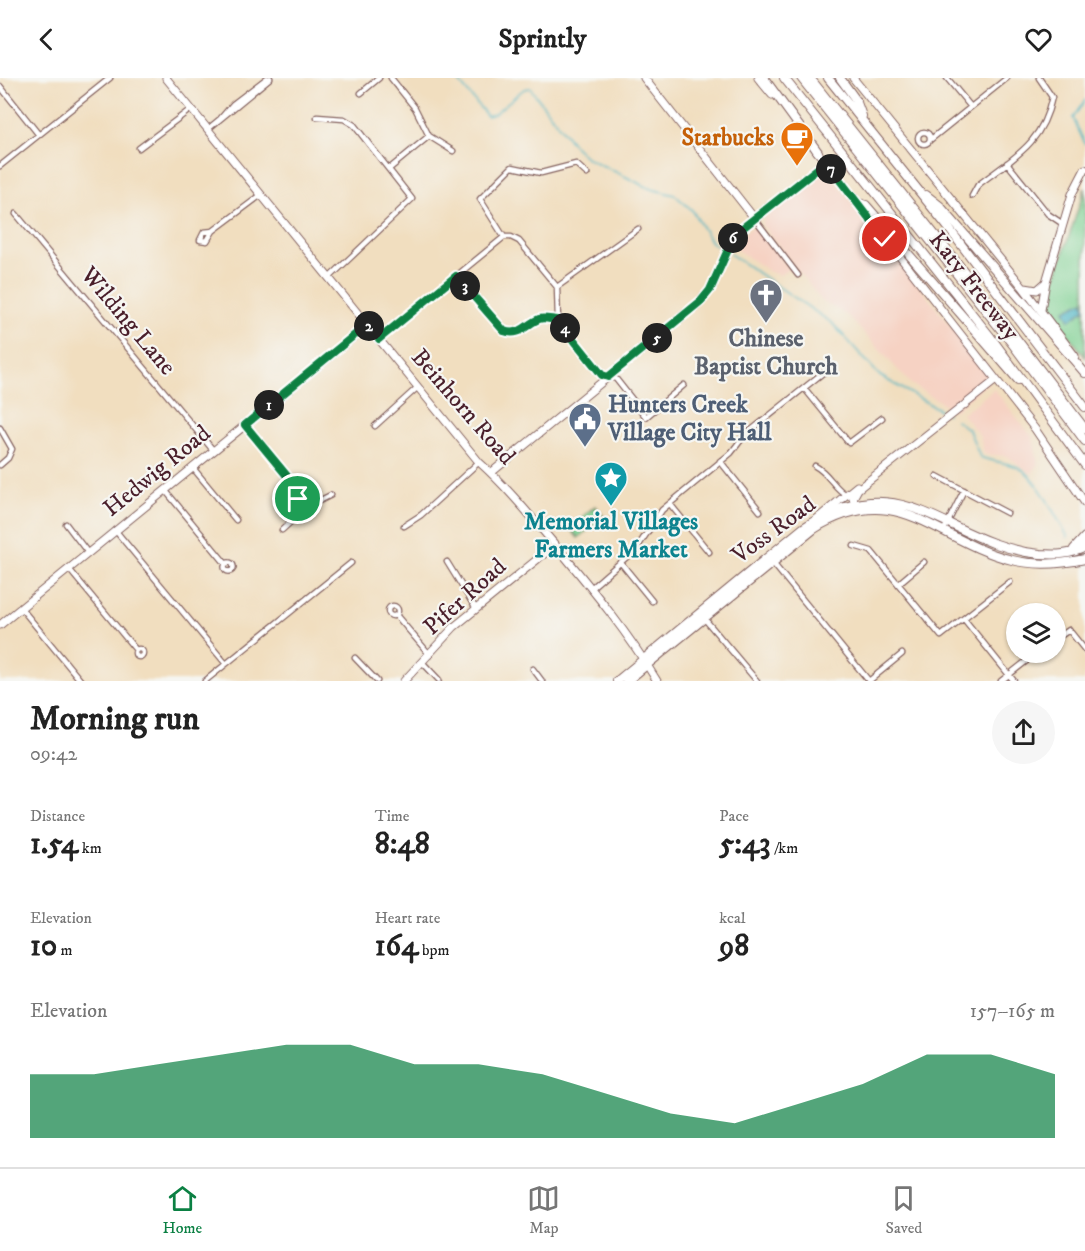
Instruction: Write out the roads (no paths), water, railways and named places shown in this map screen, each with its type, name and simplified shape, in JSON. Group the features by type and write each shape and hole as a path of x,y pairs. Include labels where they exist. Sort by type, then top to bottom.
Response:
{"highway":[{"path":"764,78 818,153"},
{"name":"Katy Freeway","path":"784,78 1036,398 1085,465"},
{"path":"801,78 1014,346 1085,441"},
{"path":"810,78 1000,317 1085,429"},
{"name":"Katy Freeway","path":"828,78 1085,407"},
{"path":"840,78 856,100 866,124"},
{"path":"916,188 940,206 1085,372"},
{"path":"858,203 866,206 1006,369 1036,398"}],"main road":[{"name":"Voss Road","path":"616,681 645,662 818,518 855,504 893,502 923,510 1011,550 1051,555 1070,553 1085,547"},
{"name":"Voss Road","path":"770,560 855,504 911,514 978,548 1010,560 1053,564 1085,559"},
{"path":"1070,553 1085,537"},
{"path":"1010,560 1011,550"},
{"name":"Voss Road","path":"627,681 645,662"}],"street":[{"path":"0,166 110,78"},
{"name":"Beinhorn Road","path":"167,78 479,462 492,472 622,626 657,681"},
{"path":"208,129 268,78"},
{"path":"361,93 379,78"},
{"path":"392,78 415,108 429,136 453,151"},
{"path":"644,78 798,275"},
{"path":"758,78 1035,429 1085,503"},
{"path":"853,78 1041,310 1085,372"},
{"path":"947,78 971,107"},
{"path":"930,140 1007,78"},
{"path":"972,196 978,185 1039,135 1048,118 1052,97 1039,78"},
{"path":"0,86 39,135"},
{"path":"139,148 191,109"},
{"path":"317,117 344,119 354,125 412,199 329,278"},
{"path":"389,169 429,136"},
{"path":"492,472 701,301 710,290 735,234 826,162"},
{"path":"1006,163 1048,214 1065,225"},
{"path":"587,174 576,164 541,173 519,166 510,168 480,199 504,237 519,241 557,287 558,320 602,375 616,379 646,417 684,385"},
{"path":"1041,310 1046,282 1076,183 1085,169"},
{"path":"213,231 261,195"},
{"name":"Wilding Lane","path":"16,214 213,450"},
{"path":"557,287 638,228"},
{"path":"379,339 504,237"},
{"path":"456,276 504,331 509,333 521,331 540,319 558,320"},
{"path":"1022,286 1037,290 1046,282"},
{"name":"Hedwig Road","path":"0,625 368,324"},
{"path":"591,588 637,548 656,518 670,504 720,461 744,436 824,372"},
{"path":"855,504 854,493 872,477 996,380"},
{"path":"375,426 418,387"},
{"path":"805,388 849,443 882,418"},
{"path":"245,425 302,494 314,504 331,495"},
{"path":"0,428 12,449 9,458 0,465"},
{"path":"720,461 760,511"},
{"path":"404,526 421,515 479,462"},
{"path":"815,466 822,469 855,504"},
{"path":"193,468 236,520"},
{"path":"937,476 1007,513"},
{"path":"818,518 844,494 872,477"},
{"path":"165,490 226,564"},
{"path":"944,530 964,490"},
{"path":"282,530 296,517 296,505 302,494"},
{"path":"670,504 709,552"},
{"path":"66,524 88,553"},
{"path":"115,530 226,664"},
{"name":"Pifer Road","path":"404,681 423,663 444,636 555,545"},
{"path":"854,546 871,551 942,636 1010,582"},
{"path":"770,560 869,681 902,654"},
{"path":"447,562 476,609"},
{"path":"898,584 924,562"},
{"path":"205,681 351,563"},
{"path":"621,563 652,601"},
{"path":"69,569 136,650"},
{"path":"21,608 81,681"},
{"path":"396,615 430,655"},
{"path":"702,615 757,681"},
{"path":"964,619 1014,681"},
{"path":"1066,632 1069,630 1085,650"},
{"path":"355,658 377,681"},
{"path":"423,663 439,680"},
{"path":"1001,681 1024,663"},
{"path":"533,669 542,681"}],"water":[{"path":"1083,301 1085,309 1070,320 1065,310"}],"waterway":[{"path":"456,78 487,116 494,114 524,89 530,88 576,148 587,158 651,189 675,195 692,210 711,242 723,250"},
{"path":"1085,100 1073,118 1085,144"},
{"path":"730,254 832,323 880,376 947,414"},
{"path":"956,420 969,430 980,457 1020,468 1027,473 1068,537"}],"place":[{"name":"Starbucks","path":"797,167"},
{"name":"Chinese Baptist Church","path":"766,324"},
{"name":"Hunters Creek Village City Hall","path":"585,448"},
{"name":"Memorial Villages Farmers Market","path":"611,507"}]}
